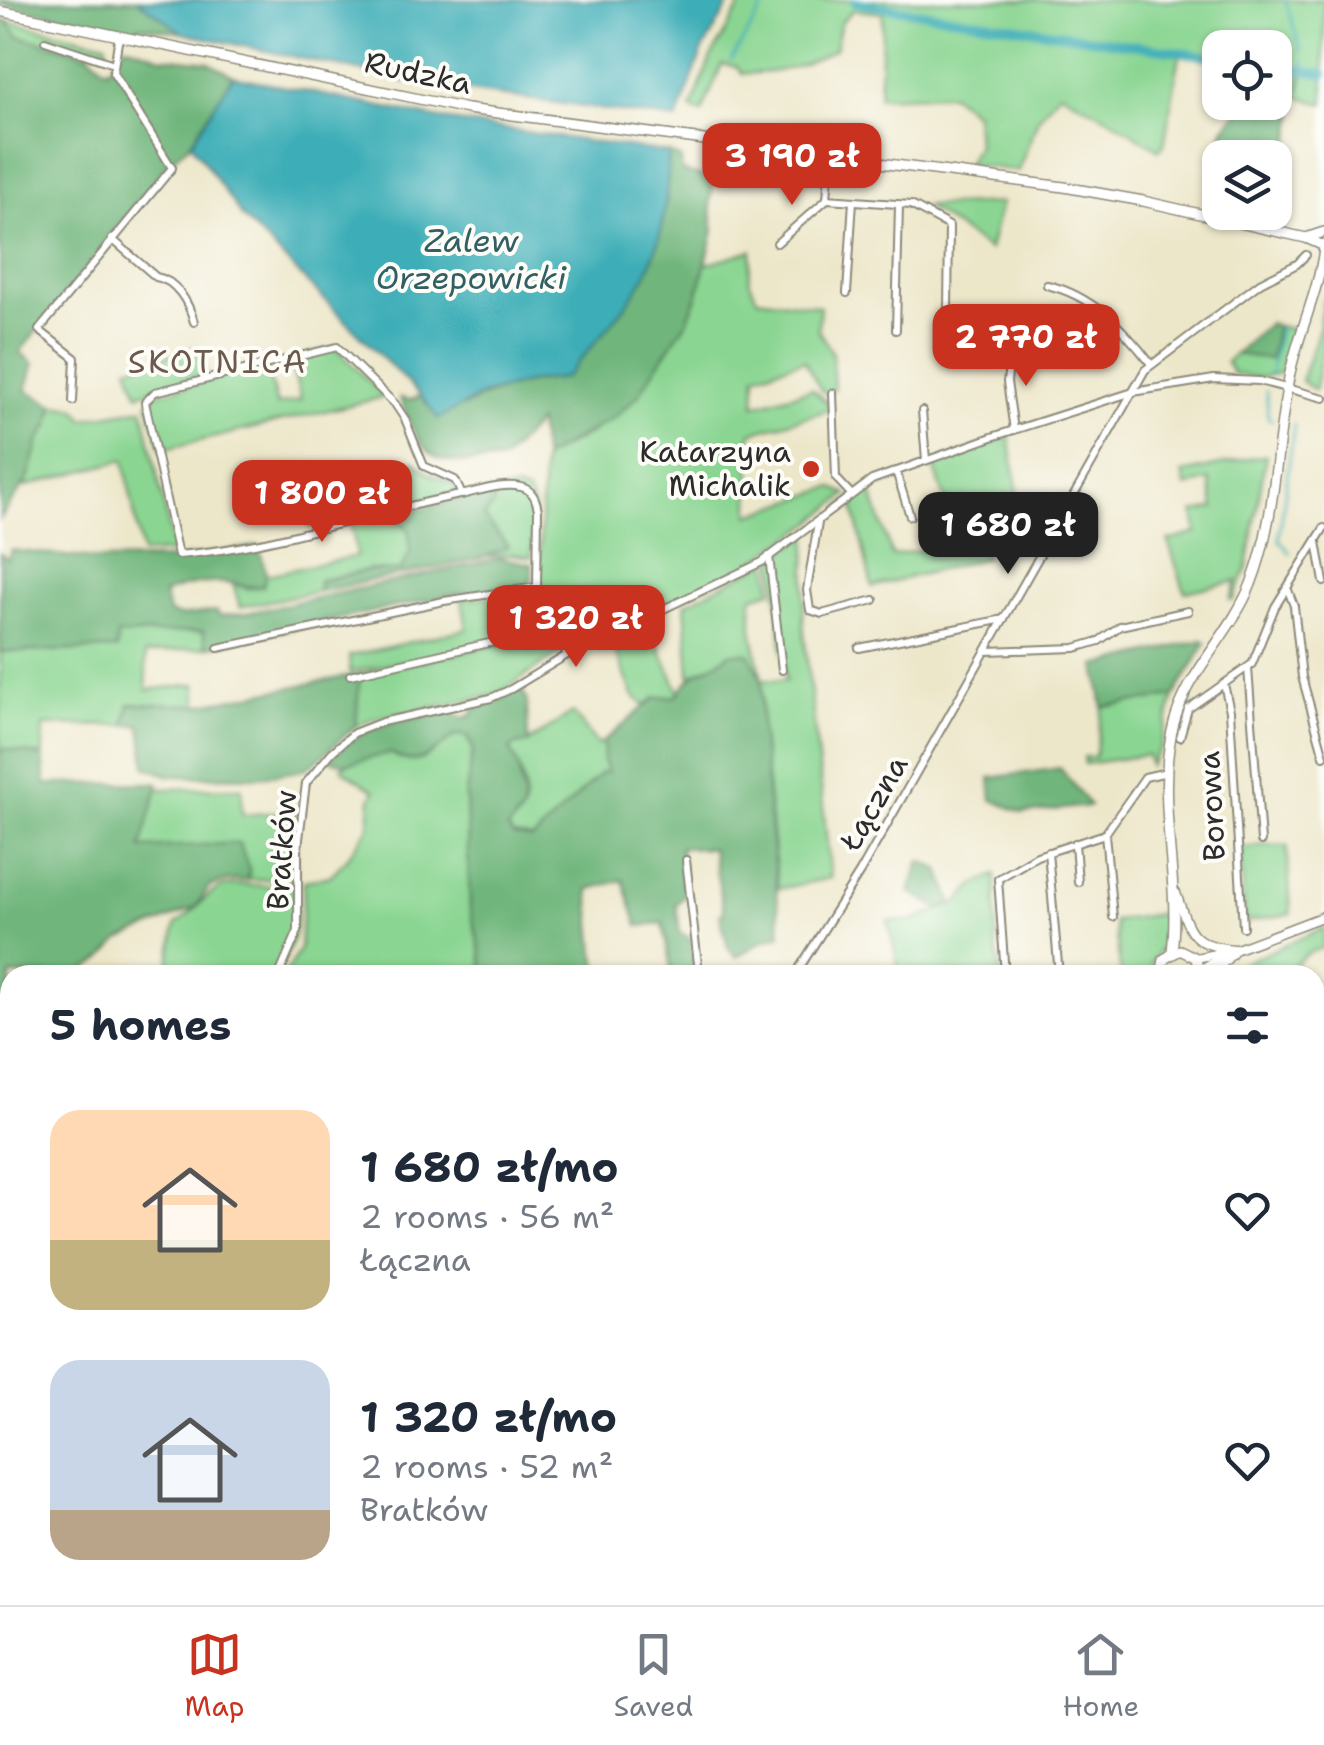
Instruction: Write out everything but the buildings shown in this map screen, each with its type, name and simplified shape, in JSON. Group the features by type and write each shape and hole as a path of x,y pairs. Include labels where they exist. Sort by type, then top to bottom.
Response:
{"main road":[{"name":"Rudzka","path":"0,12 502,115 1106,194 1306,238 1324,247"},
{"path":"1198,965 1196,958 1186,951 1177,924 1167,772 1172,733 1184,695 1236,614 1256,572 1287,388 1324,247 1324,233 1306,238"},
{"path":"1316,287 1324,275"},
{"path":"1162,965 1172,952 1177,924"},
{"path":"1172,952 1186,951"}],"street":[{"path":"72,401 75,358 39,330 172,168 113,73 119,36"},
{"path":"45,42 114,64"},
{"path":"777,243 827,199 830,157"},
{"path":"827,199 919,208 949,226 948,311"},
{"path":"847,293 853,201"},
{"path":"896,330 899,205"},
{"path":"112,238 156,277 165,278 188,302 194,322"},
{"name":"Łączna","path":"802,965 835,916 1151,364 1306,254"},
{"path":"1048,286 1072,292 1091,304 1120,328 1151,364"},
{"path":"462,495 455,480 424,466 406,419 395,404 336,347 154,392 145,402 178,555 250,544 462,495 514,486 532,492 538,513 537,587 567,654"},
{"path":"1011,350 1008,382 1014,430"},
{"name":"Bratków","path":"283,965 298,931 298,846 304,790 308,778 354,732 491,698 567,654 722,584 769,556 872,480 926,460 1133,392 1222,378 1324,398"},
{"path":"833,394 836,478 852,494"},
{"path":"922,412 926,460"},
{"path":"896,471 910,516"},
{"path":"818,522 806,590 810,610 822,614 874,600"},
{"name":"Borowa","path":"1180,736 1188,709 1248,668 1256,658 1270,620 1324,528"},
{"path":"1316,541 1324,582"},
{"path":"769,556 782,670"},
{"path":"218,648 444,601 537,587"},
{"path":"1287,588 1294,606 1302,677 1324,756"},
{"path":"987,651 1075,648 1100,641 1120,626 1188,611"},
{"path":"859,648 1005,619"},
{"path":"350,675 490,643 516,641 554,628"},
{"name":"Borowa","path":"1248,668 1260,842"},
{"name":"Borowa","path":"1224,684 1230,711 1243,927"},
{"name":"Borowa","path":"1105,834 1145,777 1167,772"},
{"path":"1004,965 998,879 1038,856 1105,834 1112,918"},
{"path":"1076,843 1078,882"},
{"path":"1048,852 1059,965"},
{"path":"686,860 695,965"},
{"path":"1174,888 1186,925 1194,936 1214,948 1237,949"},
{"path":"1196,958 1237,949 1324,916"},
{"path":"1211,965 1237,949"},
{"path":"1222,965 1237,949"}],"green space":[{"path":"0,0 138,0 183,33 140,26 134,30 0,4"},
{"path":"744,0 1324,0 1324,104 1297,97 1304,72 1292,70 1292,30 1202,30 1202,58 1180,55 1164,145 1159,150 1059,92 1038,119 1018,171 967,164 977,145 975,113 951,94 879,97 883,13 853,10 841,22 835,49 802,65 742,73 737,67 722,64 702,113 691,109 711,57"},
{"path":"0,19 7,21 18,36 90,55 106,69 120,48 127,45 162,57 209,62 233,76 191,143 168,163 20,352 34,364 26,390 54,405 29,477 0,519"},
{"path":"7,21 106,43 108,51 89,49 90,55 17,36"},
{"path":"1292,70 1305,72 1291,140 1221,140 1231,120 1292,120"},
{"path":"669,153 681,159 682,171 714,180 710,203 714,231 687,321 637,397 616,416 543,458 538,422 503,460 461,463 435,456 417,437 400,398 421,396 464,407 513,386 565,378 666,203"},
{"path":"1001,203 989,250 925,206"},
{"path":"752,250 749,280 757,298 820,306 818,330 832,352 834,390 821,390 804,360 756,375 755,405 812,389 831,406 829,410 751,433 750,515 832,487 847,494 813,522 738,571 591,639 563,639 539,580 543,458 593,432 697,296 703,265"},
{"path":"1324,298 1324,341 1315,390 1301,381 1317,336"},
{"path":"1269,323 1277,326 1270,359 1235,354"},
{"path":"1277,326 1292,329 1280,373 1259,378 1233,374 1226,362 1235,354 1270,358"},
{"path":"197,347 206,374 138,394 128,367"},
{"path":"327,349 338,350 384,397 161,450 148,402 156,394 266,365 277,405 301,400 290,359"},
{"path":"54,405 76,408 84,419 143,408 174,552 142,554 124,460 23,487"},
{"path":"1009,436 1020,506 1012,510 1017,528 979,536 985,558 872,587 853,504 840,508 875,483 870,488 892,556 959,542 933,463"},
{"path":"1266,455 1247,568 1233,600 1237,581 1185,592 1168,541 1197,533 1194,512 1214,508 1210,480 1186,487 1183,473"},
{"path":"414,461 428,473 455,484 456,492 309,526 298,489"},
{"path":"516,489 528,493 534,507 531,557 485,557 508,546 484,517 494,504 494,492"},
{"path":"494,492 494,504 484,517 508,547 485,557 319,591 319,581 370,570 400,571 410,553 409,530 390,514"},
{"path":"390,514 410,529 410,553 400,572 370,570 320,580 319,591 240,607 233,583 247,589 263,586 266,575 357,556 351,523"},
{"path":"808,534 803,622 831,878 778,889 761,726 762,680 786,681 773,558"},
{"path":"259,546 266,575 263,586 214,583 179,588 164,594 169,613 247,613 501,558 532,564 532,580 528,586 461,593 206,647 203,631 117,635 117,649 0,652 0,553 7,559 12,550 103,560 174,559"},
{"path":"768,561 772,591 752,597 752,629 762,680 730,653 690,676 685,604"},
{"path":"530,591 549,627 515,639 350,672 349,656 467,629 462,600"},
{"path":"647,621 679,691 677,696 655,698 645,706 633,695 610,637"},
{"path":"203,631 206,647 145,654 147,690 196,684 198,705 129,704 125,725 43,726 43,756 0,750 0,652 116,649 116,635"},
{"path":"553,634 560,653 496,695 373,719 356,726 360,674"},
{"path":"1203,640 1206,643 1174,696 1103,707 1096,666"},
{"path":"730,653 749,653 762,680 761,726 781,935 736,957 728,947 720,914 724,912 712,849 680,847 685,896 676,904 680,933 690,938 694,965 670,965 663,923 638,926 623,880 589,889 598,965 483,965 470,909 466,794 473,749 468,736 455,735 417,760 391,753 345,764 330,760 342,747 370,730 451,711 463,718 470,716 479,704 502,699 522,688 527,702 528,743 510,750 518,766 523,810 508,829 513,836 533,839 602,772 608,772 603,761 604,741 655,698 677,696 696,674"},
{"path":"360,674 356,726 309,767 298,771 258,777 170,776 146,767 141,725 125,725 129,704 198,705"},
{"path":"1174,696 1160,749 1150,765 1147,755 1085,764 1084,757 1095,757 1103,707"},
{"path":"573,713 598,745 604,741 603,761 609,772 602,773 539,836 513,836 508,829 522,812 525,794 510,750"},
{"path":"465,733 473,749 466,794 470,909 483,965 291,965 300,948 304,881 330,876 369,827 375,791 342,768 391,753 414,761 423,759"},
{"path":"0,748 43,756 46,784 159,783 141,848 239,843 249,869 248,880 209,887 196,907 120,940 92,965 0,965"},
{"path":"1060,768 1090,806 1023,813 992,800 990,778"},
{"path":"242,788 242,815 296,811 296,874 292,878 248,880 249,869 140,848 157,789"},
{"path":"1287,846 1291,914 1245,922 1240,849"},
{"path":"920,861 940,870 953,905 938,908 910,892"},
{"path":"996,875 996,949 1000,965 898,965 888,921 913,921 958,903 974,885"},
{"path":"296,881 297,908 295,930 281,965 169,965 176,924 213,892 234,885"},
{"path":"1166,913 1166,939 1151,965 1120,965 1114,921"},
{"path":"1324,928 1324,947 1306,954 1293,965 1238,965"}],"water":[{"path":"138,0 732,0 702,52 677,120 420,84 183,33"},
{"name":"Zalew Orzepowicki","path":"233,76 450,121 669,153 661,230 646,274 619,314 565,378 535,381 482,395 438,419 421,396 243,218 191,143"}],"waterway":[{"path":"731,60 768,0"},
{"path":"1285,0 1302,52"},
{"path":"855,2 878,6"},
{"path":"885,7 1202,55"},
{"path":"1304,60 1307,71"},
{"path":"1292,69 1324,74"},
{"path":"1270,375 1279,327"},
{"path":"1266,391 1268,418 1272,420"},
{"path":"1290,553 1279,539 1294,424"}],"place":[{"name":"Katarzyna Michalik","path":"811,469"}],"district":[{"name":"SKOTNICA","path":"218,362"}]}
